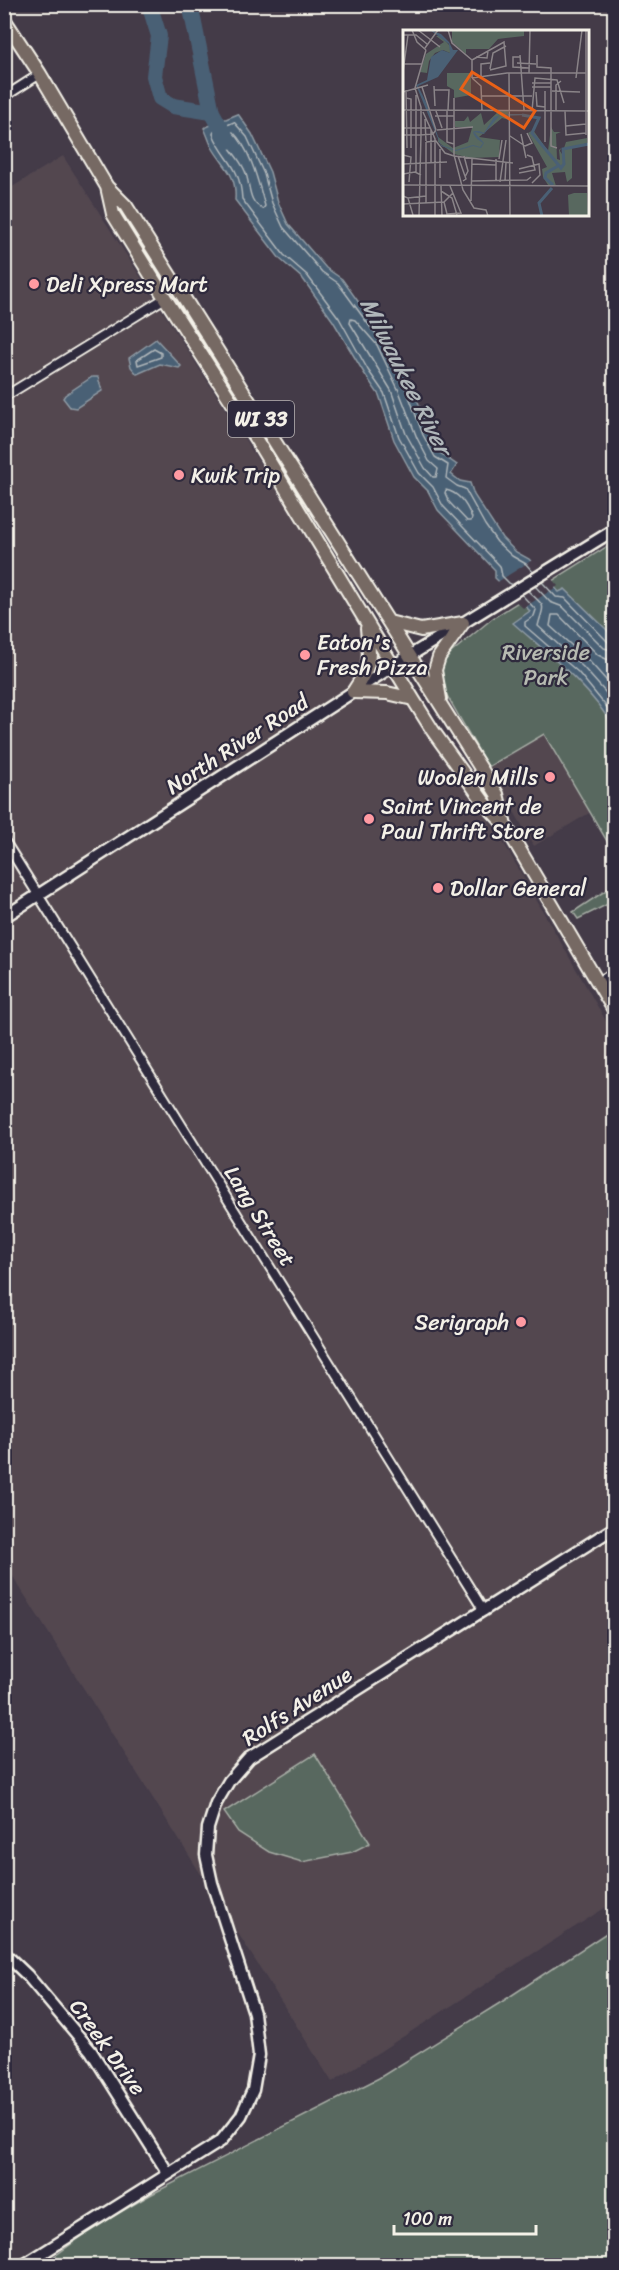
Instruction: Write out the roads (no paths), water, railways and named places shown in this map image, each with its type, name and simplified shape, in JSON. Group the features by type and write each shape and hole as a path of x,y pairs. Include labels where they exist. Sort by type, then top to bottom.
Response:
{"main road":[{"name":"WI 33","path":"4,19 107,187 132,215 497,794 506,825"},
{"name":"WI 33","path":"107,187 113,214 257,441 413,699 483,800 506,825 597,983 615,1010"},
{"path":"389,622 421,630 463,623"},
{"path":"440,703 436,666 439,657 463,623"},
{"path":"353,692 367,672 369,659 367,624"},
{"path":"353,692 387,693 413,699"}],"street":[{"path":"4,97 40,75"},
{"path":"4,397 165,298"},
{"name":"North River Road","path":"4,917 410,655 615,530"},
{"name":"Lang Street","path":"4,840 484,1611"},
{"path":"597,983 615,972"},
{"name":"Rolfs Avenue","path":"22,2265 221,2141 240,2116 253,2090 259,2055 254,2013 212,1883 206,1855 208,1828 216,1803 228,1781 249,1758 615,1528"},
{"name":"Creek Drive","path":"4,1953 27,1975 92,2051 168,2173"}],"water":[{"name":"Milwaukee River","path":"238,114 252,134 270,172 278,202 288,224 326,268 342,279 375,325 388,337 412,385 429,432 440,453 457,465 451,474 460,481 470,483 474,495 502,538 516,552 529,559 559,592 565,589 607,630 614,641 614,728 581,685 513,623 530,611 495,578 495,570 438,510 428,491 414,477 394,440 379,395 333,321 303,279 280,259 235,200 232,177 212,147 204,128"},
{"path":"156,339 181,366 179,368 160,364 137,374 131,367 129,358"},
{"path":"92,377 98,377 102,391 76,408 70,407 63,398 65,395"}],"waterway":[{"path":"149,4 159,36 154,76 160,98 173,106 212,112"},
{"name":"Milwaukee River","path":"190,4 212,112 228,141"}],"place":[{"name":"Deli Xpress Mart","path":"34,284"},
{"name":"Kwik Trip","path":"179,475"},
{"name":"Eaton's Fresh Pizza","path":"305,655"},
{"name":"Woolen Mills","path":"550,777"},
{"name":"Saint Vincent de Paul Thrift Store","path":"369,819"},
{"name":"Dollar General","path":"438,888"},
{"name":"Serigraph","path":"521,1322"}],"park label":[{"name":"Riverside Park","path":"546,664"}]}
